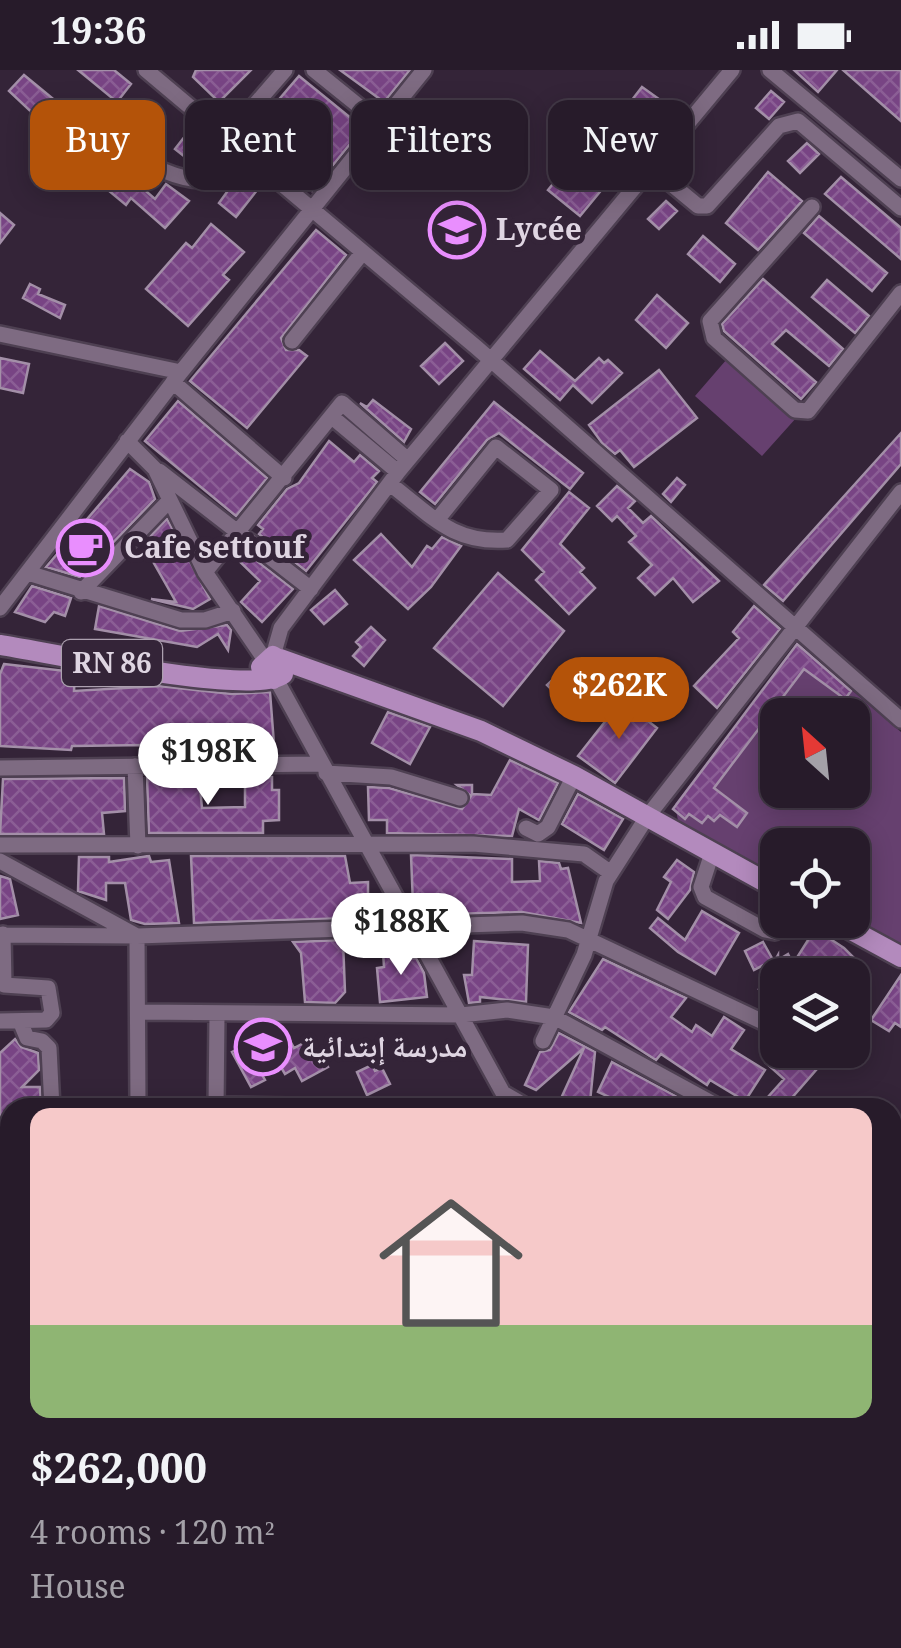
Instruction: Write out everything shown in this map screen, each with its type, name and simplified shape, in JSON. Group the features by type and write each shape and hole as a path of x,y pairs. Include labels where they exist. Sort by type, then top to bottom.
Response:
{"main road":[{"name":"RN 86","path":"0,645 224,679 273,668 333,678 481,731 574,776 760,879"},
{"path":"866,938 901,957"}],"street":[{"path":"146,70 185,101"},
{"path":"259,100 284,70"},
{"path":"314,70 352,100"},
{"path":"401,100 424,70"},
{"path":"693,118 732,70"},
{"path":"770,70 901,180"},
{"path":"679,190 698,206 707,206 780,126 798,121 901,208"},
{"path":"0,608 177,377 351,163"},
{"path":"293,190 901,720"},
{"path":"273,668 278,633 399,472 634,190"},
{"path":"812,207 710,320 714,338 795,410 808,411 901,293"},
{"path":"292,341 363,252"},
{"path":"0,334 177,377 284,478"},
{"path":"205,572 332,416 399,472 437,520 459,537 506,540 551,490 496,447 437,520"},
{"path":"127,441 156,469 311,589"},
{"path":"156,469 205,572 273,668 410,929 502,1093 511,1098"},
{"path":"543,1041 590,940 610,873 648,817 901,492"},
{"path":"80,592 170,500"},
{"path":"28,573 180,620 205,620 233,611"},
{"path":"135,766 138,846"},
{"path":"0,768 323,768 391,777 460,798"},
{"path":"526,828 538,834 548,827 574,776"},
{"path":"0,845 551,848 584,854 610,873"},
{"path":"712,853 701,887 705,897 760,927"},
{"path":"0,861 137,936"},
{"path":"0,1020 49,1019 52,993 46,988 6,986 1,934 137,936 522,924 568,930 760,1020"},
{"path":"137,936 138,1098"},
{"path":"140,1012 217,1016 461,1015 507,1010 554,1018 702,1098"},
{"path":"216,1098 217,1016"},
{"path":"20,1020 25,1036 49,1048 52,1098"},
{"path":"498,1098 502,1093"}],"green space":[{"path":"727,359 797,417 762,456 695,396"},
{"path":"791,652 861,698 760,698 760,808 870,808 870,706 901,732 901,945 897,947 870,931 870,828 760,828 760,868 678,821 675,804"}],"building":[{"path":"78,70 114,70 131,84 115,100"},
{"path":"196,70 251,70 221,100 193,77"},
{"path":"340,70 410,70 386,100"},
{"path":"794,70 837,70 818,92"},
{"path":"843,70 901,70 901,121"},
{"path":"24,75 54,100 30,100 30,111 9,91"},
{"path":"299,76 329,100 279,100"},
{"path":"642,87 660,100 632,100"},
{"path":"771,91 784,102 769,119 756,108"},
{"path":"331,102 351,118 351,143 331,168"},
{"path":"185,136 185,157 175,149"},
{"path":"807,143 819,154 800,173 788,161"},
{"path":"768,172 802,201 758,250 726,223"},
{"path":"841,177 901,228 901,259 825,194"},
{"path":"166,184 189,201 165,228 131,198 126,205 108,190 145,190 155,199"},
{"path":"228,190 257,190 236,217 219,203"},
{"path":"548,190 601,190 580,216"},
{"path":"666,201 677,211 659,229 648,219"},
{"path":"0,213 14,225 0,243"},
{"path":"819,216 887,273 872,291 804,233"},
{"path":"211,224 244,252 223,275 229,280 188,326 146,289 186,243 192,248"},
{"path":"316,230 346,255 281,338 286,350 299,350 307,356 247,428 190,381"},
{"path":"703,236 735,264 720,282 688,254"},
{"path":"763,279 843,349 829,366 786,330 772,344 816,382 801,399 724,331 722,324"},
{"path":"827,280 869,316 855,333 812,297"},
{"path":"30,284 40,289 38,294 65,305 60,318 23,298"},
{"path":"657,295 688,323 666,348 636,320"},
{"path":"445,343 463,361 439,384 421,366"},
{"path":"540,351 575,381 599,358 604,363 608,360 622,373 592,403 573,385 560,400 524,369"},
{"path":"0,358 29,364 23,393 0,388"},
{"path":"659,370 697,418 634,467 620,450 615,454 602,443 589,425"},
{"path":"373,400 411,429 404,442 360,403 367,407"},
{"path":"178,401 267,478 236,516 145,441"},
{"path":"494,402 583,473 570,489 499,433 487,440 435,504 420,492"},
{"path":"901,433 901,464 783,601 764,585"},
{"path":"329,441 354,462 360,455 379,471 372,478 377,482 306,571 259,534 263,529 258,525 287,489 299,483"},
{"path":"130,469 149,482 155,499 80,577 46,567"},
{"path":"677,478 685,485 671,502 663,494"},
{"path":"617,486 635,501 628,508 643,523 651,516 719,581 693,602 673,578 655,595 638,578 652,565 629,542 636,536 617,516 612,521 597,506"},
{"path":"569,492 589,508 560,544 584,568 580,572 595,588 569,614 536,580 544,572 522,550"},
{"path":"167,519 210,599 193,609 151,599 176,602 143,544"},
{"path":"381,534 412,567 427,546 432,549 442,537 461,546 431,587 408,609 354,560"},
{"path":"243,550 293,589 262,622 241,602 260,581 236,558"},
{"path":"498,573 564,631 503,706 434,648"},
{"path":"32,586 71,598 65,616 54,612 45,622 15,612"},
{"path":"335,590 347,604 324,624 311,610"},
{"path":"99,606 180,631 227,625 231,630 228,650 218,634 197,647 95,629"},
{"path":"754,606 780,629 717,708 694,686 739,638 733,632"},
{"path":"371,627 385,640 364,666 353,656 361,647 356,642"},
{"path":"797,644 851,691 844,698 804,669 782,698 760,698 760,727 714,788 747,813 737,827 720,815 714,821 708,816 702,823 689,814 685,819 673,809"},
{"path":"4,664 75,672 74,691 159,686 232,694 270,692 274,744 160,745 160,754 147,754 147,745 72,746 71,750 0,746 0,674"},
{"path":"564,669 581,686 564,702 547,685"},
{"path":"632,701 652,716 648,721 657,728 615,783 578,756 611,714 618,720"},
{"path":"388,712 430,727 410,764 372,743"},
{"path":"510,760 558,783 539,820 519,809 512,836 387,833 387,820 369,820 368,787 389,788 462,809 471,796 457,785 472,785 472,794 491,795"},
{"path":"147,777 199,777 202,808 245,807 245,778 272,777 272,790 279,790 279,820 263,821 263,833 149,833"},
{"path":"124,778 125,811 102,813 104,834 0,834 3,779"},
{"path":"578,794 623,819 604,850 562,824"},
{"path":"411,855 512,859 512,882 540,881 539,861 559,863 561,869 568,868 581,923 522,912 418,915 413,905"},
{"path":"149,856 151,862 169,860 179,923 145,924 131,920 125,883 106,883 106,900 78,891 79,857 109,857 109,862"},
{"path":"191,856 345,856 350,883 368,882 368,897 364,897 364,903 353,903 352,918 194,923"},
{"path":"677,860 694,872 690,890 668,919 657,910 671,882 664,877"},
{"path":"0,876 10,879 18,915 0,919"},
{"path":"702,911 739,933 715,974 678,952 650,928 658,918 685,940"},
{"path":"809,938 829,938 854,958 797,958"},
{"path":"343,940 345,992 335,1003 305,1002 301,953 293,942"},
{"path":"474,941 528,945 526,1002 480,997 480,1002 469,1003 464,975 472,975"},
{"path":"763,942 772,958 760,958 760,967 754,970 745,951"},
{"path":"403,949 404,959 416,958 424,973 427,997 380,1002 377,968 384,967 383,952"},
{"path":"603,959 686,998 671,1017 692,1032 696,1025 712,1036 724,1017 744,1030 731,1049 765,1070 747,1098 740,1098 710,1080 707,1085 661,1054 656,1060 605,1027 602,1030 569,1012"},
{"path":"901,975 901,1027 895,1023 889,1031 871,1020"},
{"path":"250,1029 255,1038 265,1032 272,1045 288,1037 294,1048 304,1043 311,1056 320,1052 328,1067 302,1081 295,1068 285,1074 278,1062 260,1071 265,1080 251,1087 232,1052 245,1045 239,1035"},
{"path":"559,1033 595,1052 590,1098 561,1098 584,1048 536,1090 525,1085 540,1052 550,1050"},
{"path":"15,1039 21,1047 38,1053 39,1070 22,1087 40,1087 41,1098 0,1098 0,1053"},
{"path":"612,1062 679,1098 611,1098 598,1092"},
{"path":"372,1065 375,1071 382,1068 390,1084 367,1095 357,1072"},
{"path":"772,1068 816,1070 792,1098 767,1098 784,1079"}],"place":[{"name":"Lycée","path":"457,230"},
{"name":"Cafe settouf","path":"85,548"},
{"name":"مدرسة إبتدائية","path":"263,1047"}]}
